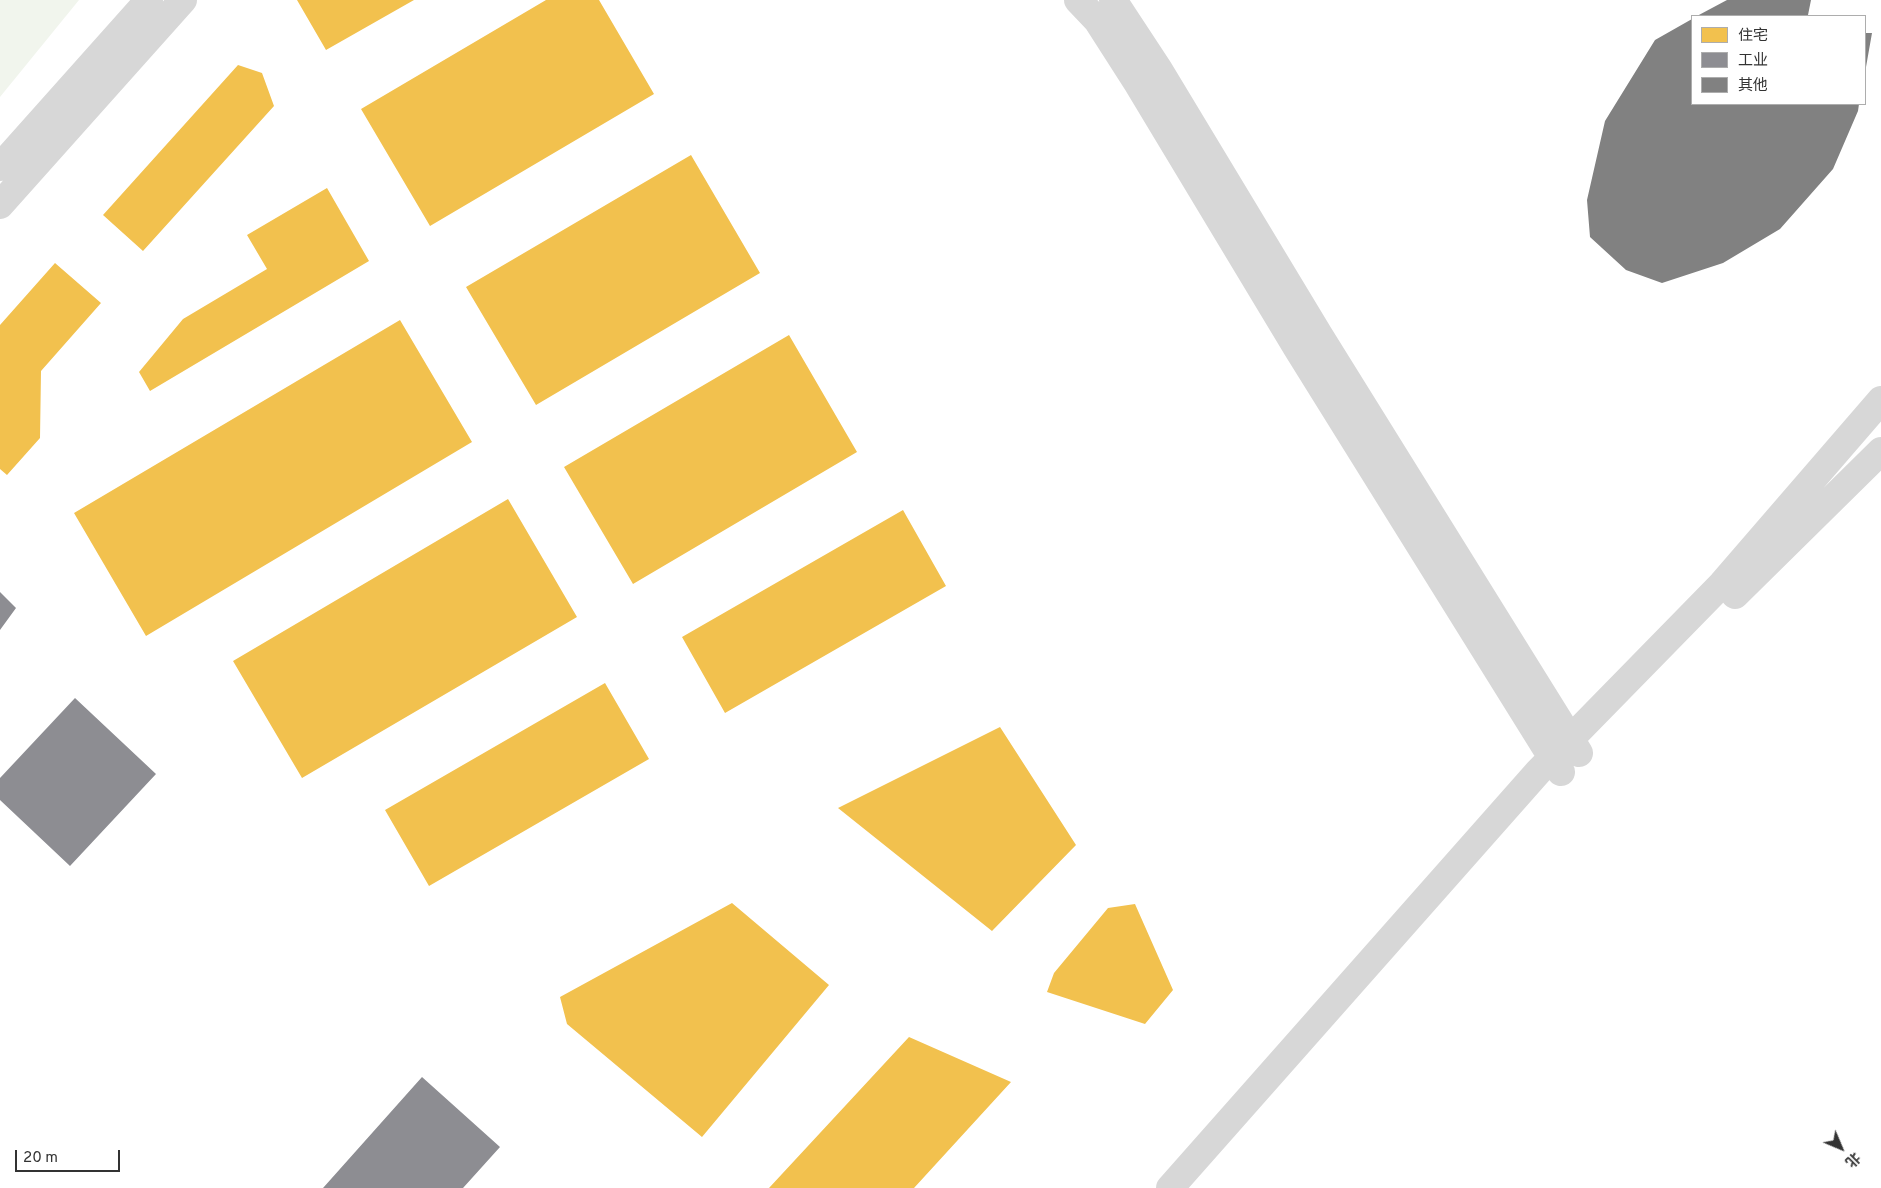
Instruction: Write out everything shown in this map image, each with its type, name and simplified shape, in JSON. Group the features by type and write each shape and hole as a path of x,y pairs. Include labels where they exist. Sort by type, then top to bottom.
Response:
{"street":[{"path":"0,167 149,0"},
{"path":"0,205 183,0"},
{"path":"1078,0 1113,6 1138,84 1297,348 1565,756"},
{"path":"1749,553 1881,390"},
{"path":"1170,1188 1722,584 1881,400"},
{"path":"1735,595 1881,425"},
{"path":"1192,1188 1565,756 1735,595 1881,451"}],"shaded area":[{"path":"0,0 79,0 0,97"}],"building: 住宅":[{"path":"297,0 414,0 326,50"},
{"path":"546,0 599,0 654,94 430,226 361,109"},
{"path":"238,65 262,73 274,106 143,251 103,215"},
{"path":"691,155 760,273 536,405 466,287"},
{"path":"327,188 369,261 150,391 139,372 183,319 267,269 247,235"},
{"path":"55,263 101,303 41,371 40,438 7,475 0,469 0,325"},
{"path":"400,320 472,442 146,636 74,513"},
{"path":"789,335 857,452 633,584 564,467"},
{"path":"508,499 577,617 302,778 233,661"},
{"path":"903,510 946,586 725,713 682,637"},
{"path":"605,683 649,759 429,886 385,810"},
{"path":"1000,727 1076,845 992,931 838,808"},
{"path":"732,903 829,985 702,1137 567,1024 560,997"},
{"path":"1135,904 1173,990 1145,1024 1047,992 1054,973 1108,908"},
{"path":"909,1037 1011,1082 914,1188 769,1188"}],"building: 工业":[{"path":"0,592 16,608 0,630"},
{"path":"75,698 156,774 70,866 0,800 0,778"},
{"path":"422,1077 500,1147 463,1188 323,1188"}],"building: 其他":[{"path":"1727,0 1811,0 1808,15 1699,15"},
{"path":"1691,20 1691,105 1859,105 1833,169 1780,229 1723,263 1662,283 1626,270 1590,237 1587,200 1605,121 1655,40"},
{"path":"1866,33 1872,33 1866,67"}]}
